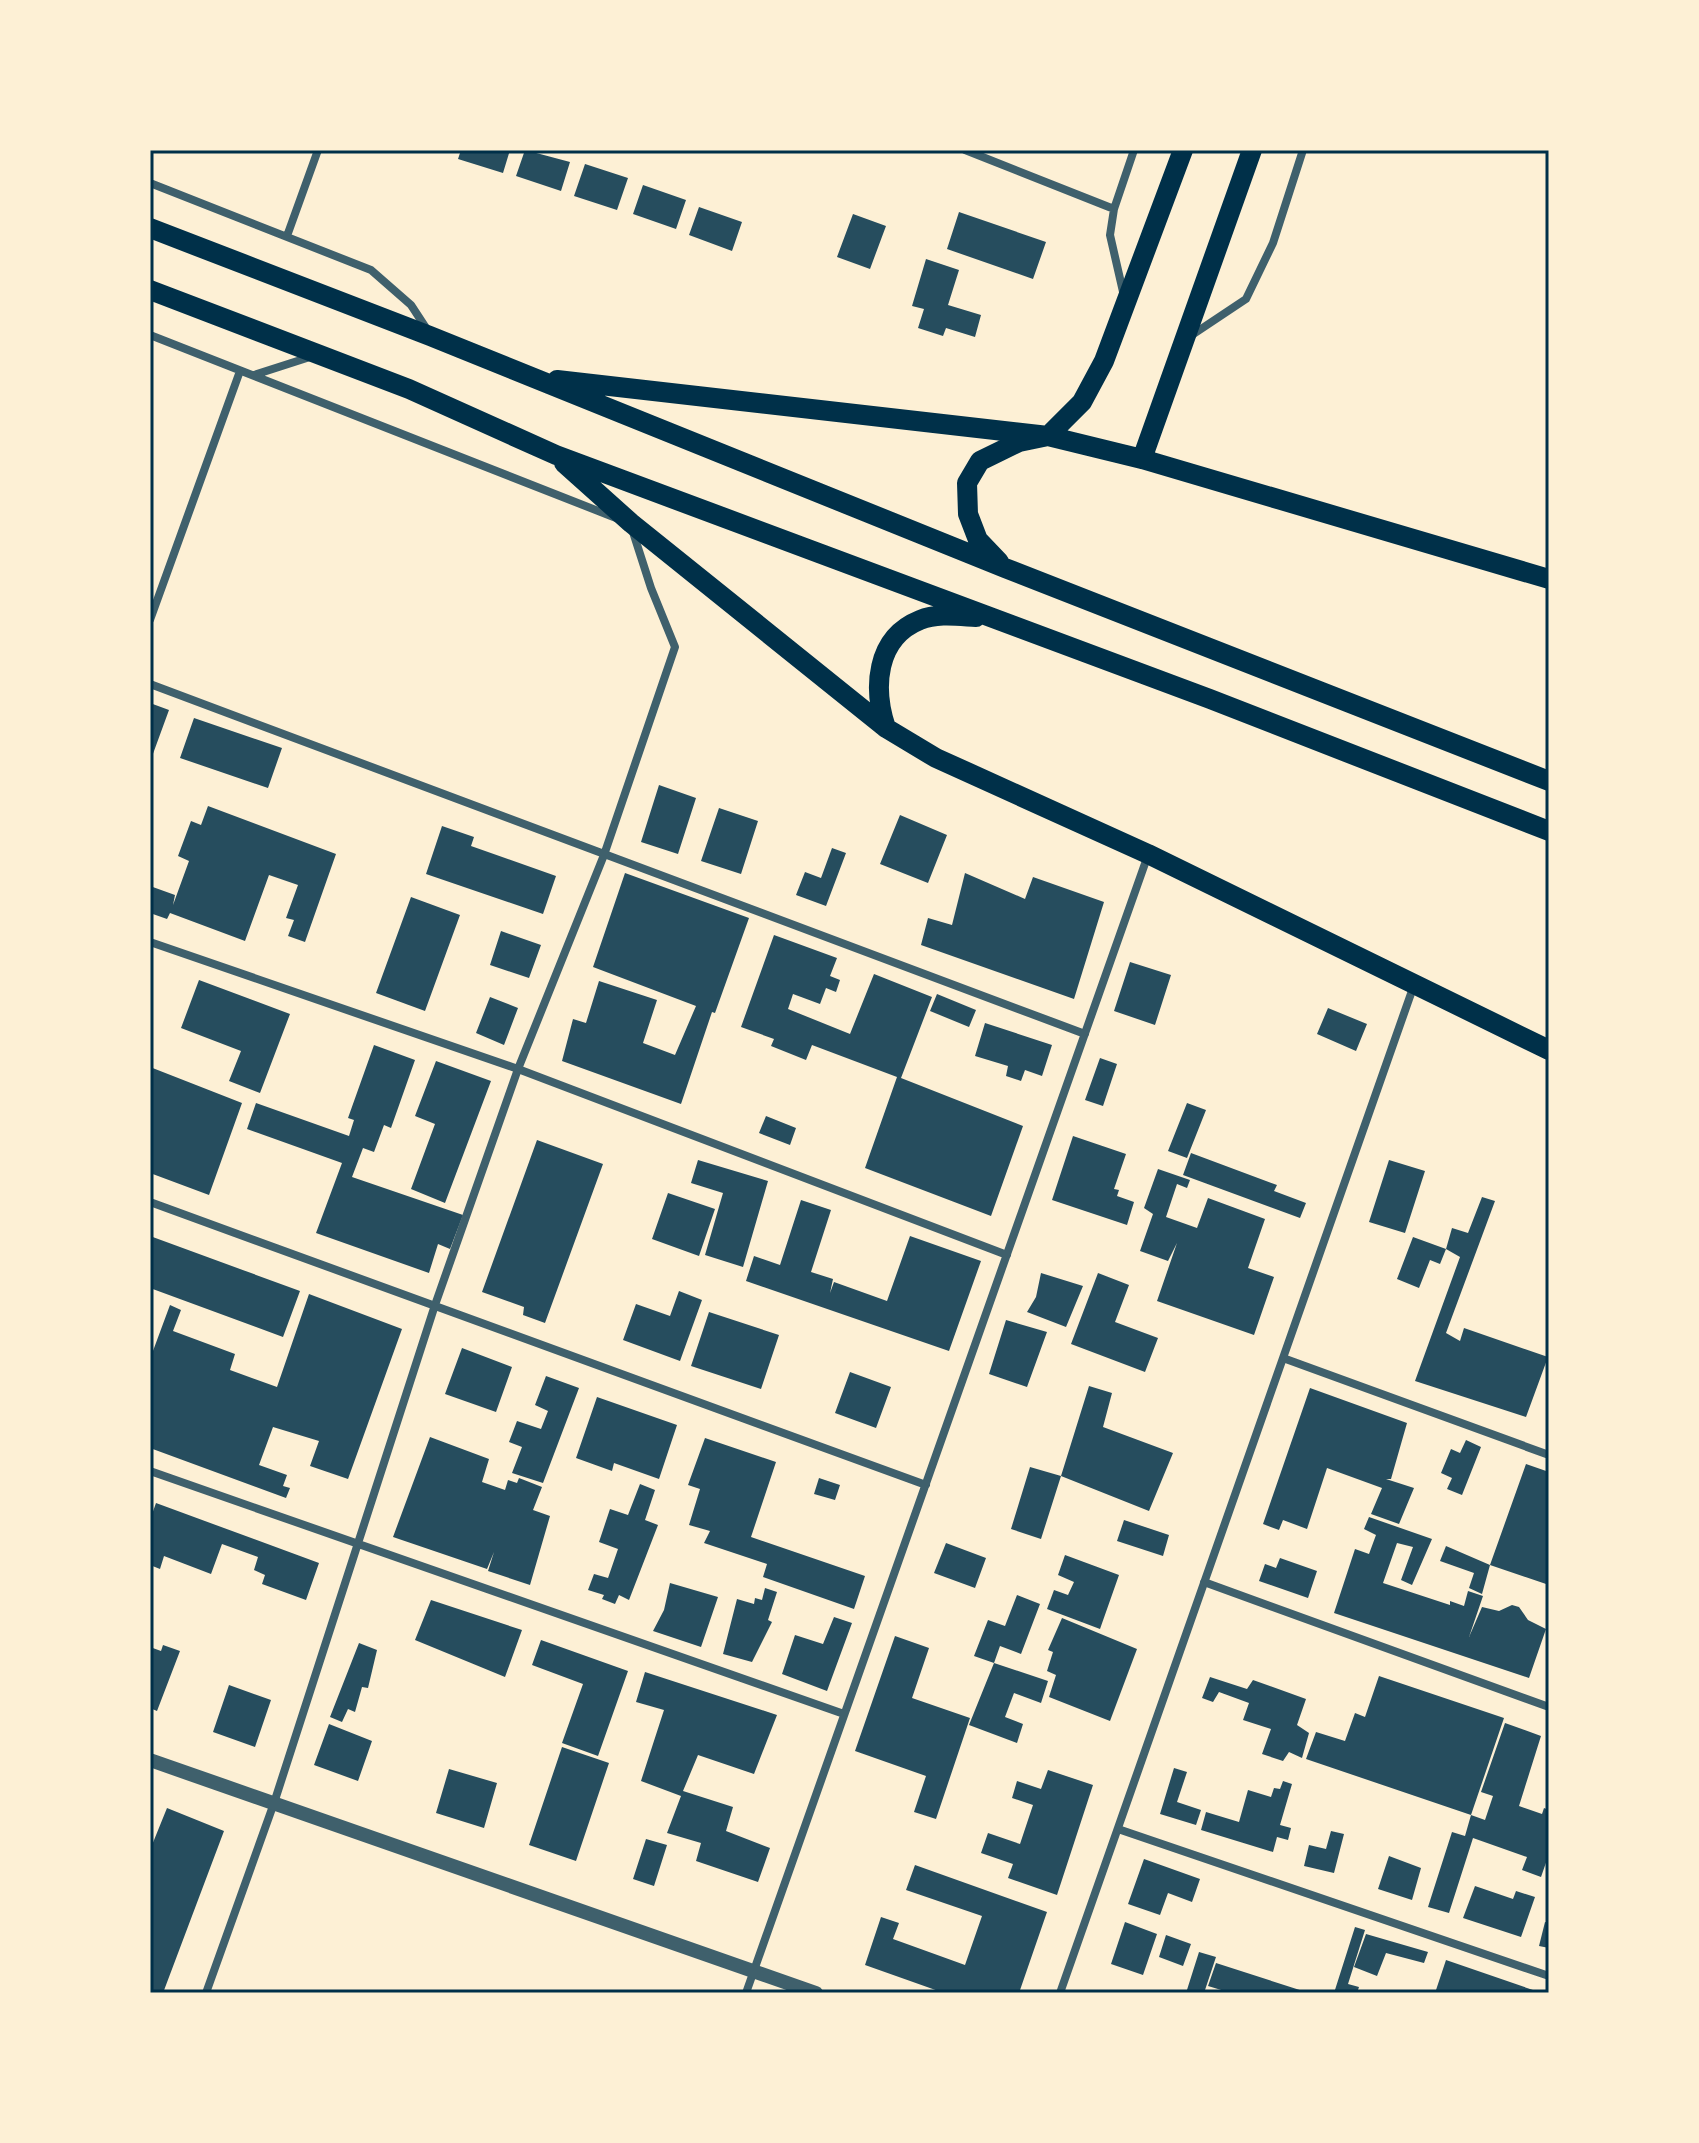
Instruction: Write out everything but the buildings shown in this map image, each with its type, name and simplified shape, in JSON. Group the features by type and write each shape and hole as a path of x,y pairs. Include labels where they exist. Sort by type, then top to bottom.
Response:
{"main road":[{"path":"1005,568 978,540 968,514 967,483 980,461 1019,442 1048,436 1082,402 1104,361 1183,150"},
{"path":"1142,459 1252,150"},
{"path":"150,228 430,336 1005,568 1549,781"},
{"path":"150,290 409,389 556,455 1210,699 1549,831"},
{"path":"526,376 713,400 1048,436 1142,459 1549,579"},
{"path":"556,455 631,523 886,728 936,758 1148,854 1549,1050"},
{"path":"886,728 878,705 878,674 887,647 902,631 918,620 935,616 992,617"}],"street":[{"path":"287,236 318,150"},
{"path":"965,150 1114,209"},
{"path":"1125,303 1110,235 1114,209 1134,150"},
{"path":"1184,340 1246,299 1273,243 1303,150"},
{"path":"150,183 371,270 411,305 430,336"},
{"path":"150,335 631,523 651,588 675,647 604,855 518,1069 435,1305 274,1803 206,1993"},
{"path":"253,376 318,354"},
{"path":"150,620 240,371"},
{"path":"150,684 1085,1034"},
{"path":"746,1993 1148,854"},
{"path":"150,942 518,1069 1007,1255"},
{"path":"1060,1993 1414,984"},
{"path":"150,1202 926,1485"},
{"path":"1283,1358 1549,1455"},
{"path":"150,1471 844,1714"},
{"path":"1204,1582 1549,1707"},
{"path":"150,1760 816,1993"},
{"path":"1118,1829 1549,1976"}]}
